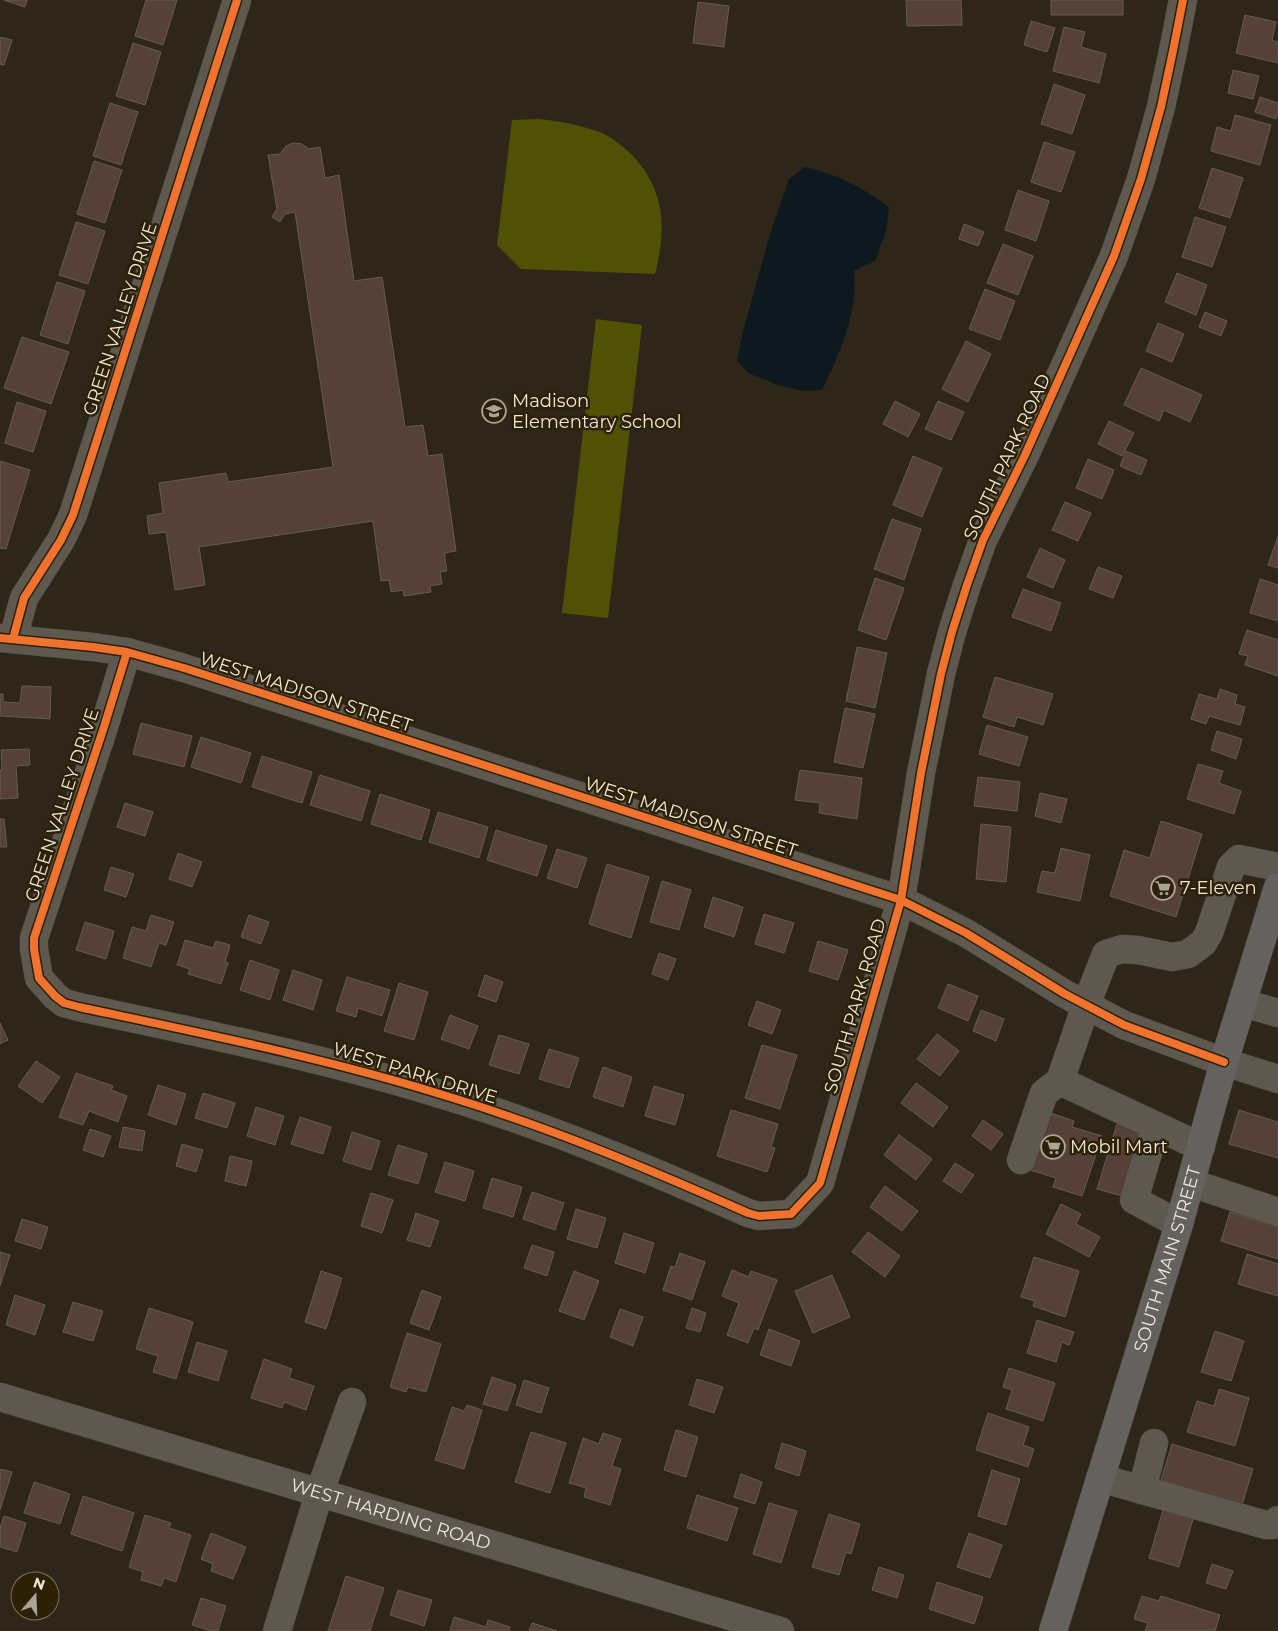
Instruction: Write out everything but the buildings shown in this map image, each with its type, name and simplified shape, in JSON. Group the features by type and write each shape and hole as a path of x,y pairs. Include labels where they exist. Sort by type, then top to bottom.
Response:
{"main road":[{"name":"SOUTH MAIN STREET","path":"1053,1631 1179,1224 1224,1062 1278,887"}],"street":[{"name":"GREEN VALLEY DRIVE","path":"6,639 24,598 60,540 76,506 237,0"},
{"name":"SOUTH PARK ROAD","path":"791,1214 820,1183 901,900 921,773 941,674 967,585 983,540 1025,455 1114,256 1141,179 1161,107 1183,0"},
{"name":"WEST MADISON STREET","path":"6,639 127,652 184,668 901,900 966,933 1124,1026 1278,1079"},
{"name":"GREEN VALLEY DRIVE","path":"37,968 34,938 127,652"},
{"path":"1021,1160 1044,1093 1060,1081 1106,954 1122,949 1138,950 1172,957 1188,954 1203,943 1210,933 1230,867 1239,859 1278,867"},
{"name":"WEST PARK DRIVE","path":"37,968 39,978 64,1003 266,1046 355,1069 453,1098 549,1131 643,1167 748,1213 759,1216 791,1214"},
{"path":"1243,1003 1278,1013"},
{"path":"1060,1081 1201,1147"},
{"path":"1156,1126 1134,1200 1179,1224"},
{"path":"1191,1183 1278,1212"},
{"name":"WEST HARDING ROAD","path":"0,1397 780,1631"},
{"path":"277,1631 319,1494 352,1402"},
{"path":"1142,1490 1154,1444"},
{"path":"1100,1478 1266,1525 1273,1525 1278,1520"}],"shaded area":[{"path":"538,119 570,124 602,133 624,147 642,166 656,195 662,225 659,257 655,274 521,269 497,245 512,120"},
{"path":"805,167 828,173 849,182 889,207 886,232 875,261 854,271 855,287 850,317 841,347 829,376 822,390 803,391 778,385 748,373 737,361 743,331 770,234 789,179"},
{"path":"596,319 642,325 608,618 562,613"}],"cycle path":[{"path":"13,639 24,598 61,540 73,515 237,0"},
{"path":"127,652 34,938 39,978 55,996 64,1003 79,1007 314,1059 407,1084 528,1123 639,1166 748,1213 759,1216 791,1214 820,1183 901,900 921,773 941,674 967,585 983,540 1025,455 1114,256 1141,179 1161,107 1183,0"},
{"path":"0,638 127,652 184,668 901,900 966,933 1065,994 1124,1025 1224,1062"}],"place":[{"name":"Madison Elementary School","path":"494,411"},
{"name":"7-Eleven","path":"1163,888"},
{"name":"Mobil Mart","path":"1053,1147"}]}
